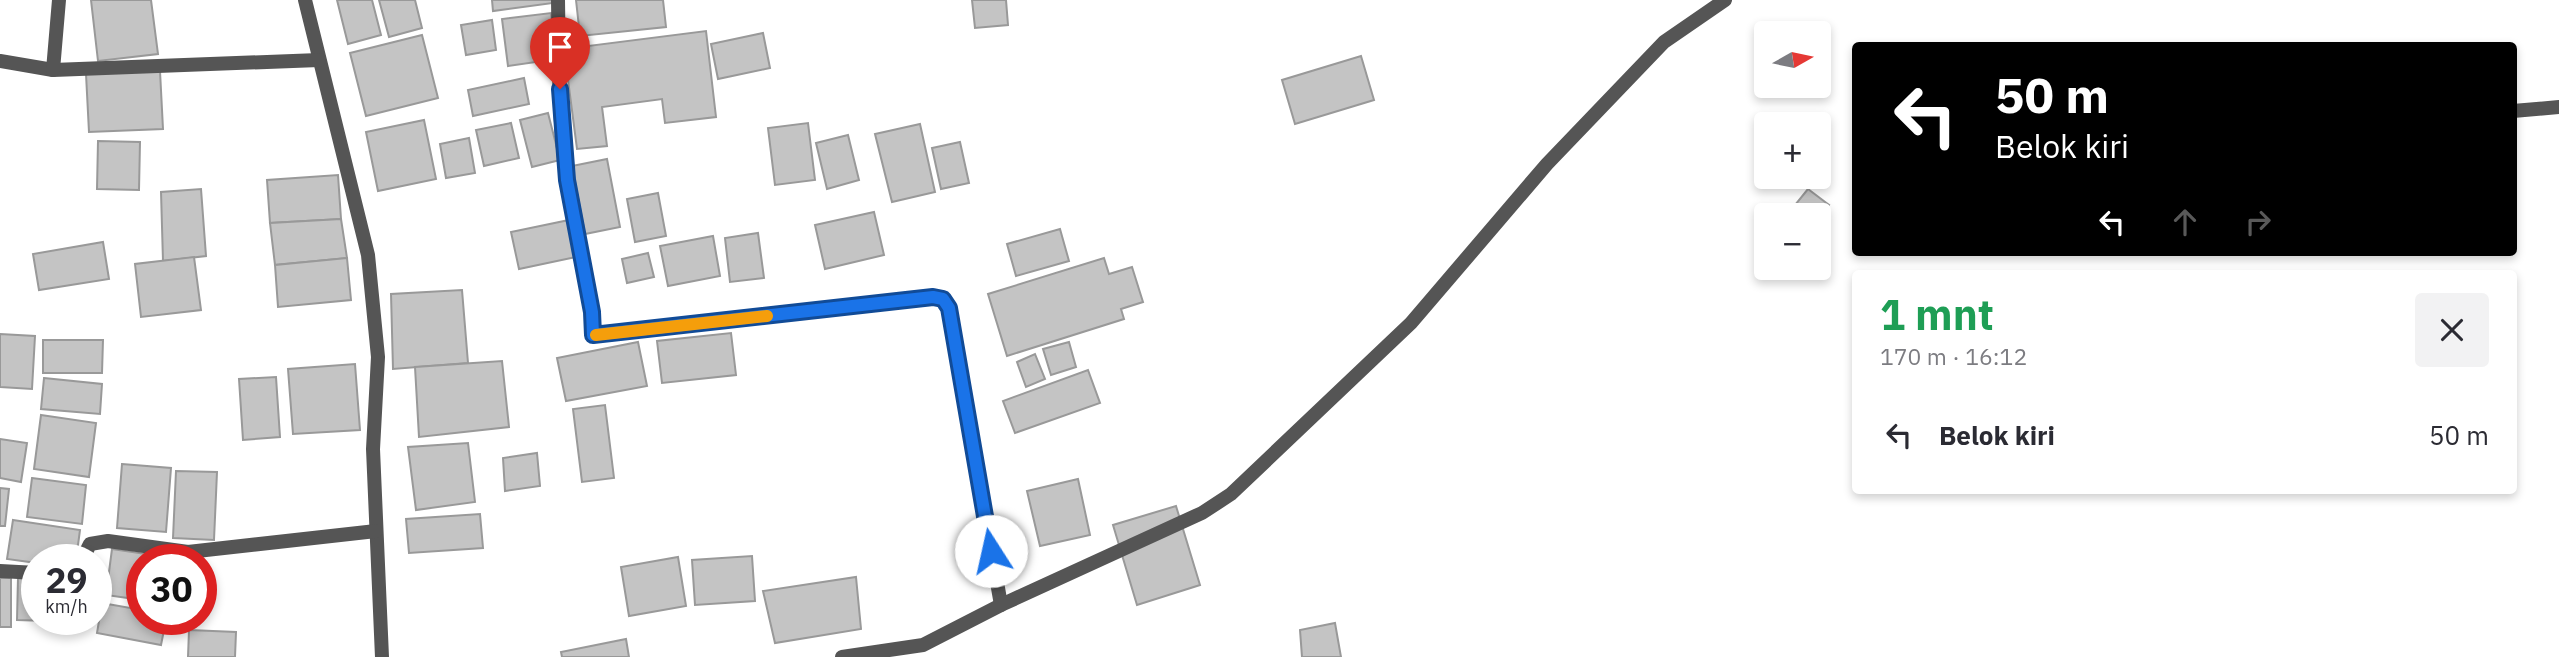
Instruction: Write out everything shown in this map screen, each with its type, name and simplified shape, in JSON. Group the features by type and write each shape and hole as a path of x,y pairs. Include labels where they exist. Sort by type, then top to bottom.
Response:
{"street":[{"path":"53,70 58,0"},
{"path":"305,0 368,255 378,357 373,449 382,657"},
{"path":"558,0 560,89 567,180 592,312 593,335 920,299 943,299 949,308 1001,605"},
{"path":"842,657 923,645 1001,605 1202,513 1231,494 1411,323 1547,164 1664,41 1725,0"},
{"path":"0,61 53,70 319,60"},
{"path":"2517,111 2559,107"},
{"path":"90,544 108,541 188,552 376,531"},
{"path":"0,570 21,572"}],"building":[{"path":"91,0 151,0 158,54 98,61"},
{"path":"337,0 372,0 381,35 348,44"},
{"path":"379,0 415,0 422,28 389,37"},
{"path":"492,0 552,0 553,3 493,11"},
{"path":"576,0 663,0 666,27 580,36"},
{"path":"972,0 1006,0 1008,25 975,28"},
{"path":"551,13 557,59 508,66 502,19"},
{"path":"492,20 496,50 466,55 461,25"},
{"path":"706,31 716,117 665,123 662,99 602,107 607,146 577,149 564,49"},
{"path":"763,33 770,68 718,79 711,44"},
{"path":"422,35 438,98 366,116 350,53"},
{"path":"1361,56 1374,100 1295,124 1282,80"},
{"path":"160,71 163,129 89,132 86,74"},
{"path":"524,78 529,104 473,116 468,90"},
{"path":"548,113 560,160 532,167 520,120"},
{"path":"424,120 436,179 378,191 366,132"},
{"path":"511,123 519,158 484,166 476,130"},
{"path":"808,123 815,180 775,185 768,128"},
{"path":"920,124 935,192 892,202 875,134"},
{"path":"848,135 859,180 827,189 816,143"},
{"path":"469,138 475,173 446,178 440,144"},
{"path":"98,141 140,142 139,190 97,189"},
{"path":"960,142 969,183 941,189 932,148"},
{"path":"607,159 620,227 585,234 572,166"},
{"path":"338,175 341,219 270,223 267,180"},
{"path":"201,189 206,256 163,261 161,192"},
{"path":"1808,189 1826,203 1797,203"},
{"path":"658,193 666,236 635,242 627,199"},
{"path":"874,212 884,255 825,269 815,225"},
{"path":"341,219 347,258 275,265 270,223"},
{"path":"569,220 576,257 519,269 511,232"},
{"path":"1060,229 1069,261 1016,276 1007,244"},
{"path":"758,233 764,278 730,282 725,238"},
{"path":"713,236 720,276 668,286 660,246"},
{"path":"103,242 109,279 39,290 33,254"},
{"path":"648,253 654,277 627,283 622,259"},
{"path":"194,257 201,310 141,317 135,264"},
{"path":"347,258 351,300 278,307 275,265"},
{"path":"1104,258 1109,274 1132,267 1143,302 1121,309 1124,319 1007,356 988,294"},
{"path":"462,290 468,363 393,369 391,294"},
{"path":"731,333 736,375 662,383 657,341"},
{"path":"0,334 35,336 32,389 0,387"},
{"path":"43,340 103,340 102,373 43,373"},
{"path":"638,342 647,386 566,401 557,358"},
{"path":"1069,342 1076,367 1051,375 1043,349"},
{"path":"1035,354 1045,379 1026,387 1017,362"},
{"path":"502,361 509,427 419,437 415,367"},
{"path":"355,364 360,430 293,434 288,369"},
{"path":"1088,370 1100,403 1015,433 1003,401"},
{"path":"276,377 280,437 243,440 239,379"},
{"path":"44,378 102,384 100,414 41,409"},
{"path":"605,405 614,478 582,482 573,409"},
{"path":"41,415 96,423 89,477 34,469"},
{"path":"0,439 27,443 21,482 0,478"},
{"path":"468,443 475,502 416,510 408,447"},
{"path":"537,453 540,486 505,491 503,458"},
{"path":"122,464 171,468 166,532 117,528"},
{"path":"176,471 217,472 214,540 173,538"},
{"path":"32,478 86,485 82,524 27,517"},
{"path":"1078,479 1090,535 1040,546 1027,491"},
{"path":"0,488 9,489 5,526 0,526"},
{"path":"1176,506 1200,585 1137,605 1113,525"},
{"path":"480,514 483,548 409,553 406,519"},
{"path":"13,520 80,530 78,544 21,544 21,561 7,559"},
{"path":"112,549 126,551 126,598 112,596"},
{"path":"752,556 755,601 695,605 692,560"},
{"path":"678,557 686,606 629,616 621,567"},
{"path":"856,577 861,629 775,643 763,591"},
{"path":"0,578 11,578 11,627 0,627"},
{"path":"18,578 21,578 21,620 17,620"},
{"path":"112,605 126,607 126,635 163,635 161,645 108,635 112,635"},
{"path":"1335,623 1341,657 1302,657 1300,630"},
{"path":"236,632 235,657 188,657 189,635"},
{"path":"626,639 629,657 562,657 561,652"}],"slow traffic":[{"path":"596,335 767,316"}],"route":[{"path":"560,89 567,180 592,312 593,335 933,297 943,299 949,308 991,551"}]}
